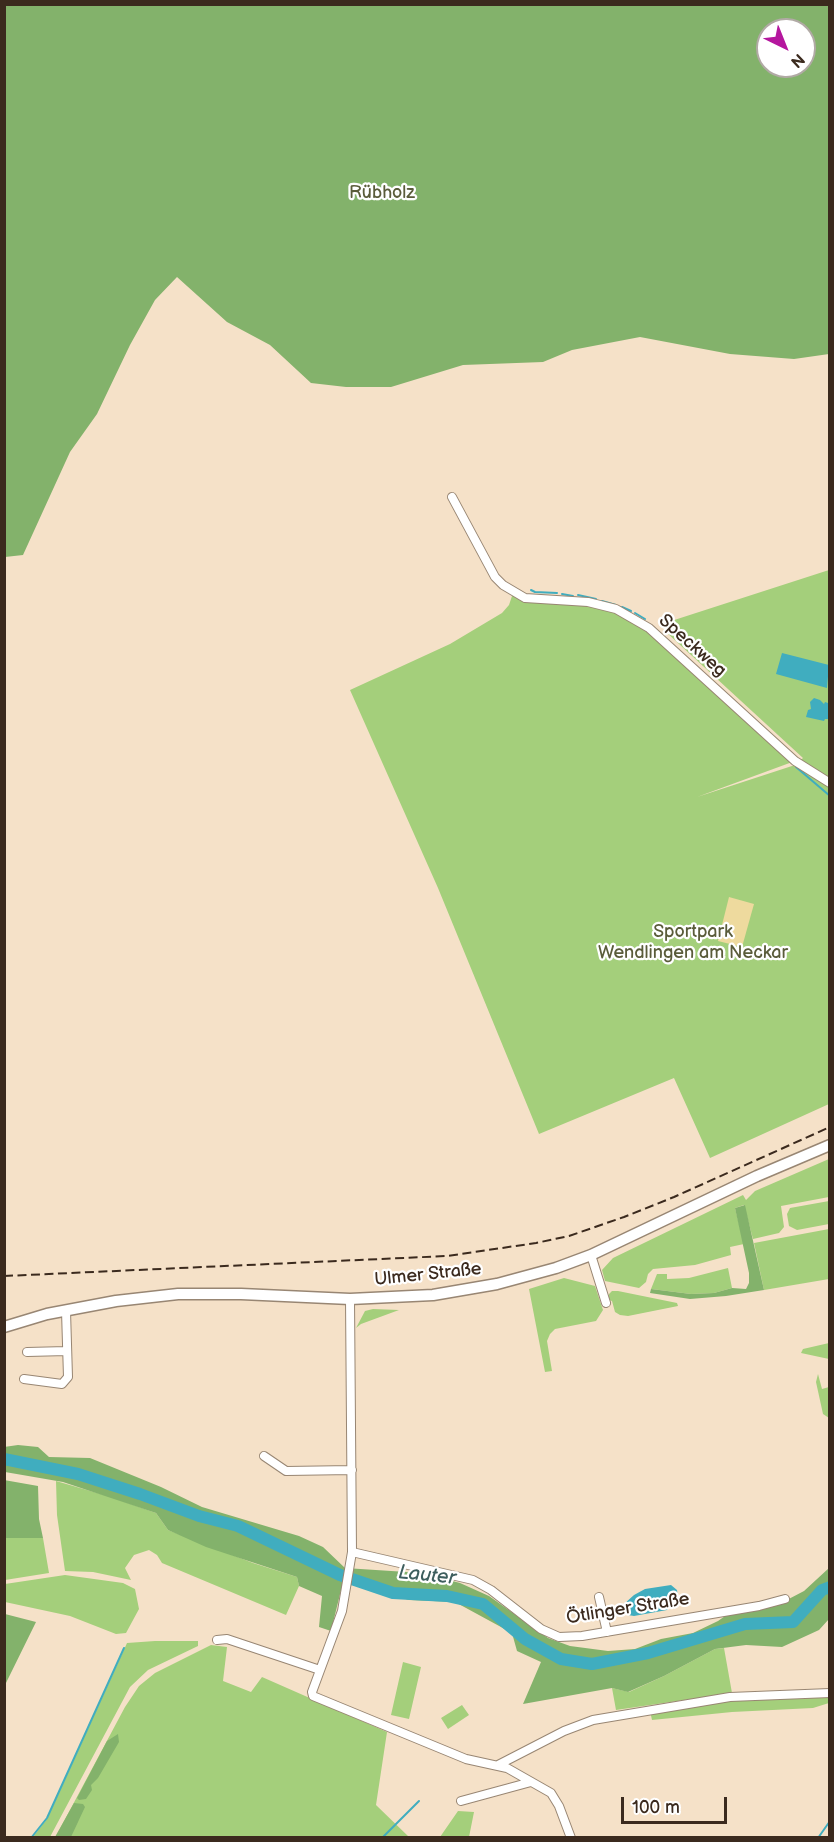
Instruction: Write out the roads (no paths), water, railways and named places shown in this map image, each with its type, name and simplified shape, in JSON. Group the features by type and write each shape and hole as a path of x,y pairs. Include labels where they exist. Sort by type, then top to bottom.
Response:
{"main road":[{"name":"Ulmer Straße","path":"4,1327 116,1301 178,1294 242,1294 350,1299 433,1295 497,1284 556,1268 591,1255 757,1176 830,1145"}],"street":[{"name":"Speckweg","path":"452,497 495,577 502,585 525,598 588,602 616,609 649,628 795,761 830,783"},
{"path":"591,1255 606,1303"},
{"path":"350,1299 352,1552 342,1611 312,1692 315,1698 466,1759 498,1765 551,1793 559,1806 571,1838"},
{"path":"24,1379 62,1384 68,1377 66,1311"},
{"path":"27,1352 67,1352"},
{"path":"264,1456 286,1471 352,1470"},
{"name":"Ötlinger Straße","path":"352,1552 473,1580 491,1590 541,1629 559,1637 607,1632 759,1606 785,1599"},
{"path":"599,1597 607,1632"},
{"path":"217,1640 227,1639 259,1648 320,1670"},
{"path":"498,1765 564,1731 593,1720 730,1697 830,1693"},
{"path":"461,1801 531,1782"}],"water":[{"path":"782,653 829,665 827,688 776,674"},
{"path":"814,698 824,704 828,703 829,719 824,721 806,717 808,710 811,709 810,702"},
{"path":"671,1585 677,1590 678,1598 667,1610 634,1616 624,1611 624,1604 634,1595 645,1589"}],"waterway":[{"path":"531,590 557,593"},
{"path":"562,594 573,596"},
{"path":"578,595 596,599"},
{"path":"602,601 616,605"},
{"path":"622,607 631,611"},
{"path":"635,613 645,619"},
{"path":"796,767 830,796"},
{"name":"Lauter","path":"4,1459 78,1474 199,1516 238,1526 340,1575 393,1593 447,1596 483,1604 525,1639 561,1659 592,1664 648,1653 745,1624 793,1622 822,1590 830,1587"},
{"path":"31,1838 47,1818 124,1648"},
{"path":"382,1838 419,1801"},
{"path":"818,1838 830,1821"}],"railway":[{"path":"4,1276 447,1256 536,1243 569,1236 624,1217 830,1127"}],"park label":[{"name":"Rübholz","path":"382,193"},
{"name":"Sportpark Wendlingen am Neckar","path":"693,942"}]}
